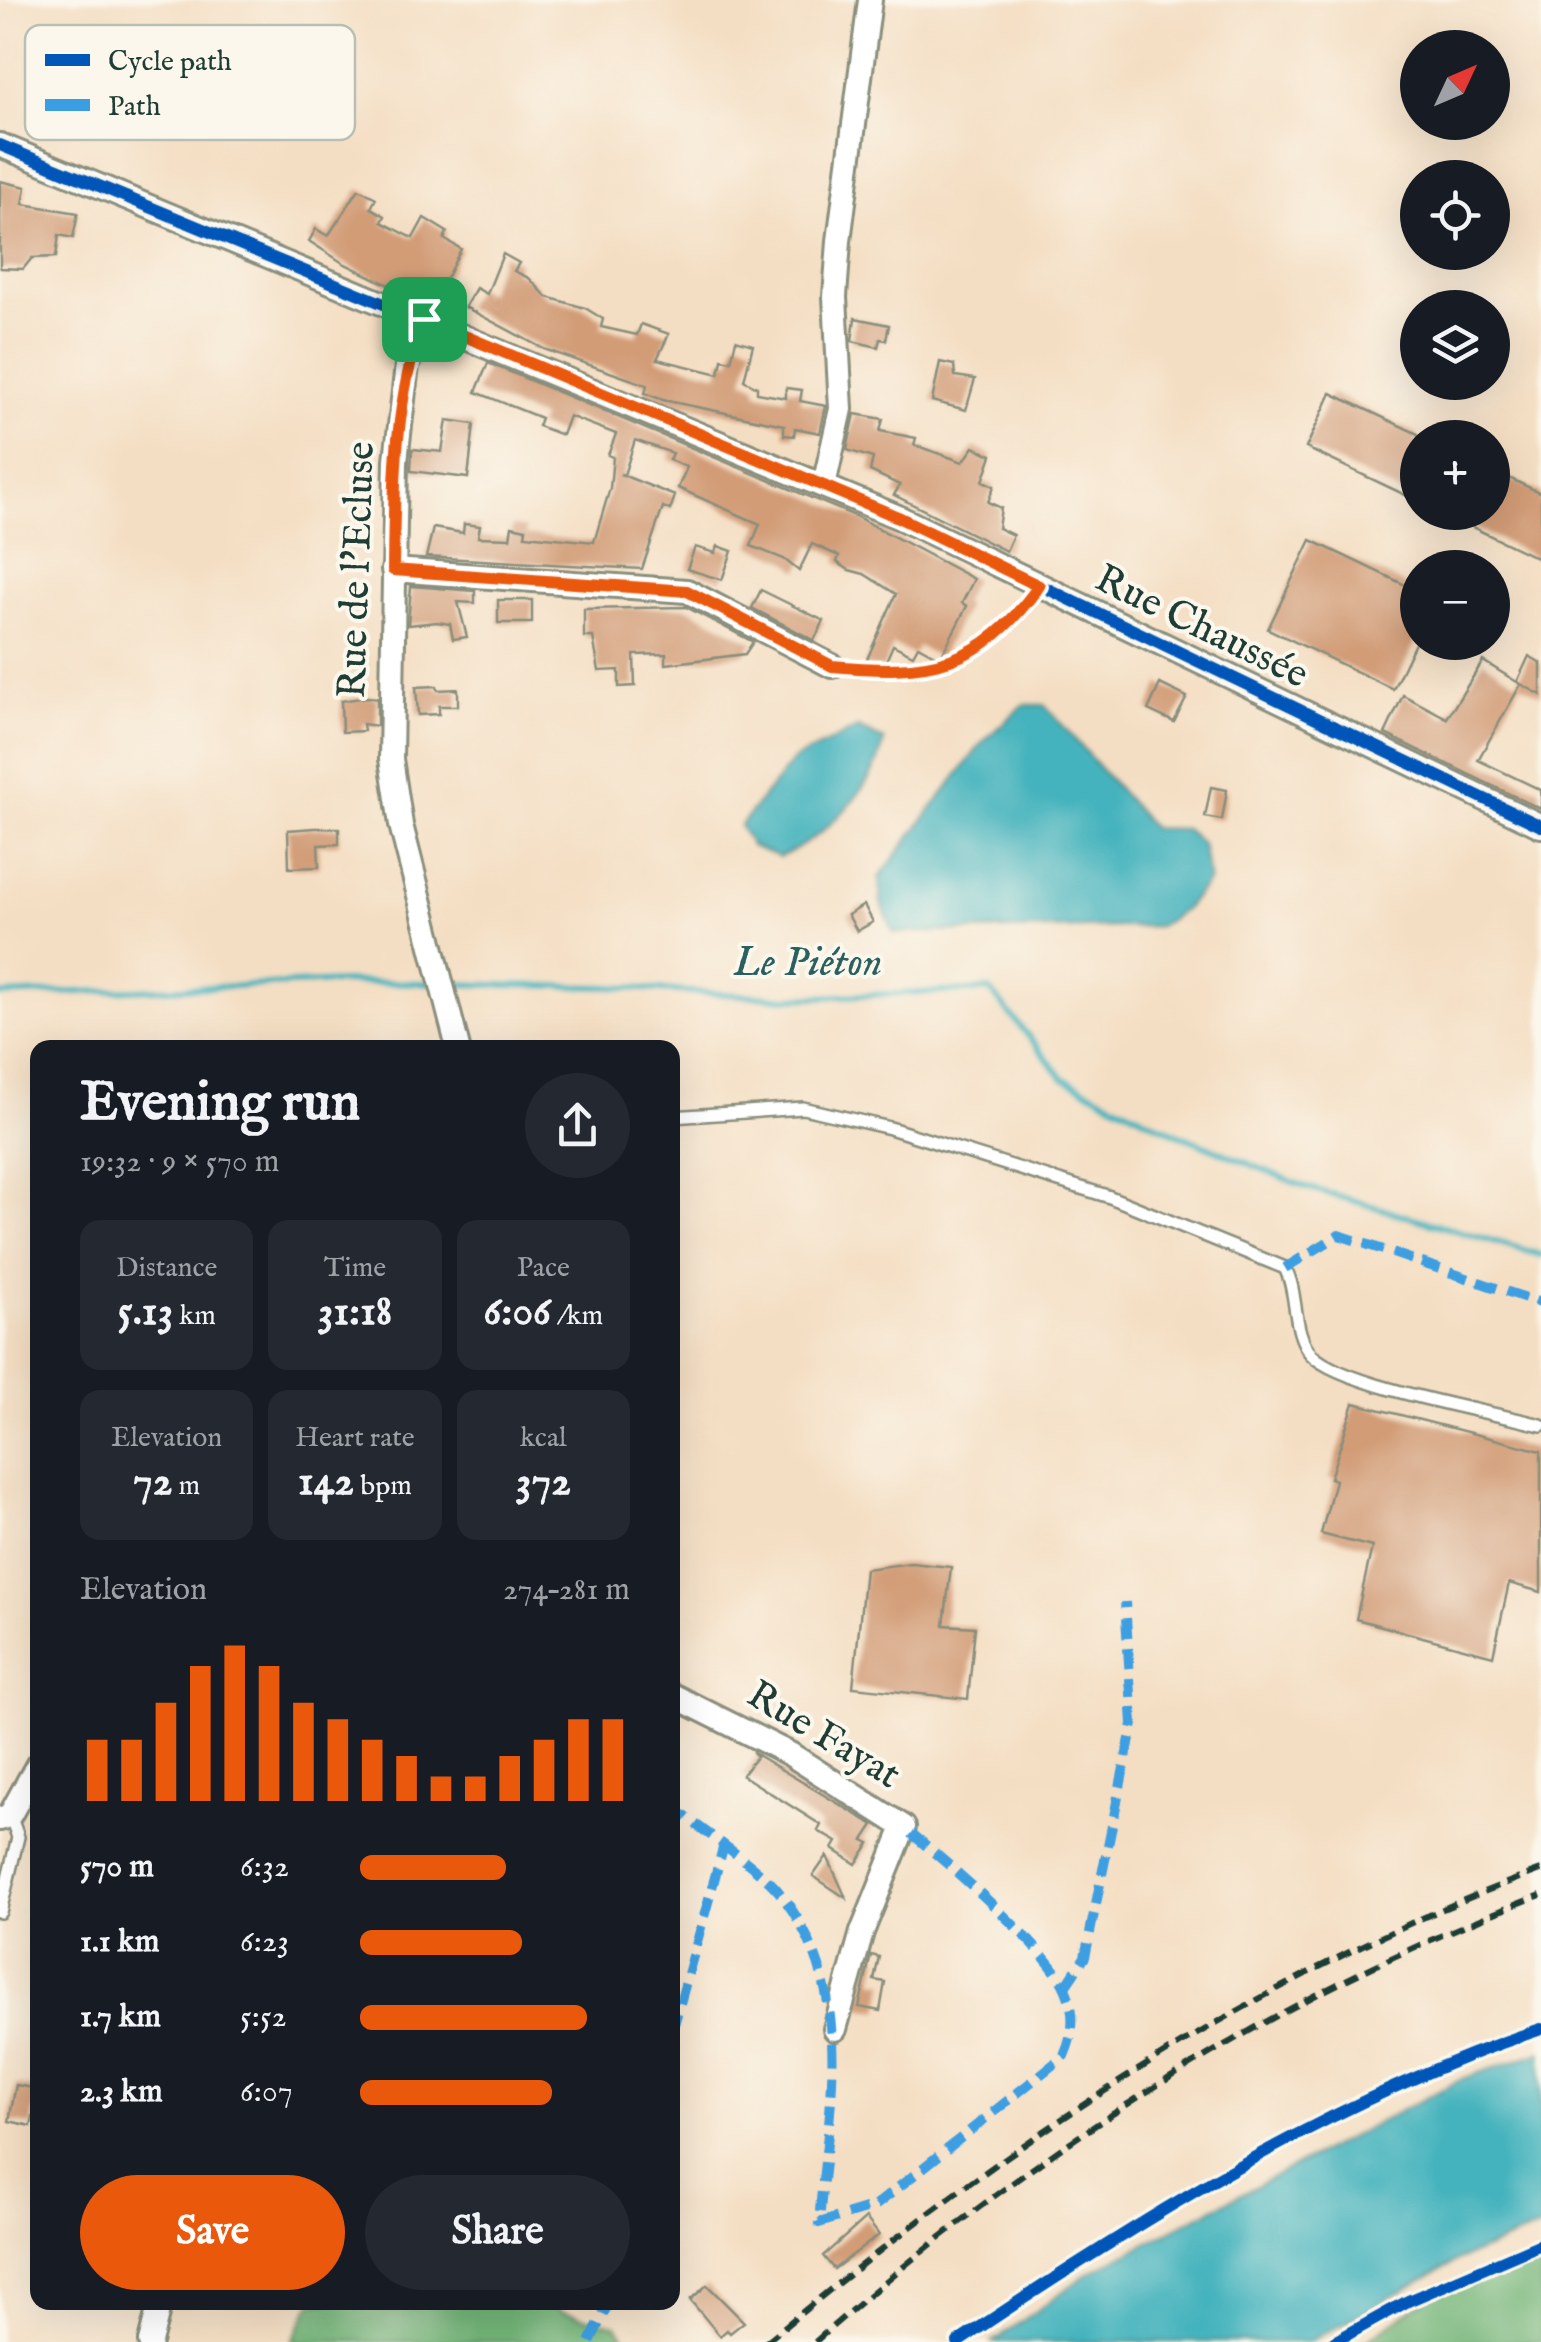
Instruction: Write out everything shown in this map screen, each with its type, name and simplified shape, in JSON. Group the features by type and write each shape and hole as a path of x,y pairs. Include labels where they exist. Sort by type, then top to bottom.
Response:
{"street":[{"path":"824,485 841,409 835,298 838,241 870,0"},
{"name":"Rue Chaussée","path":"0,145 824,485 1541,826"},
{"name":"Rue de l'Ecluse","path":"424,319 407,365 400,408 391,760 400,825 456,1040"},
{"path":"393,570 687,591 832,666"},
{"name":"Rue Fayat","path":"680,1699 790,1754 904,1828 862,1932 835,2029"},
{"path":"5,1817 30,1777"},
{"path":"150,2342 158,2310"}],"lane":[{"path":"680,1116 804,1108 890,1128 1110,1197 1285,1268 1292,1281 1301,1335 1312,1355 1329,1366 1367,1381 1541,1425"},
{"path":"0,1912 18,1837 5,1817"}],"path":[{"path":"832,666 902,669 964,658 996,635 1039,586"}],"green space":[{"path":"1541,2256 1541,2342 1364,2342 1431,2296"},
{"path":"308,2310 559,2310 617,2325 628,2342 292,2342"}],"water":[{"path":"1023,705 1045,705 1152,828 1185,829 1202,844 1209,880 1185,909 1159,926 894,933 881,903 879,878 982,743"},
{"path":"858,728 884,740 870,776 845,810 812,839 779,857 751,846 740,826 793,760"},
{"path":"1541,2052 1541,2227 1461,2259 1309,2342 993,2342 1087,2274 1464,2078"}],"building":[{"path":"0,181 26,187 23,204 78,213 73,238 59,235 56,257 32,258 23,269 0,268"},
{"path":"359,189 376,198 371,208 385,216 382,222 413,238 424,218 447,232 444,239 461,249 432,306 343,263 309,241 316,229 328,236"},
{"path":"503,254 519,263 514,271 529,278 547,297 585,308 603,319 601,327 637,335 641,324 669,334 657,359 719,374 722,359 731,361 736,340 753,345 744,380 757,387 757,393 786,398 786,388 802,390 800,401 826,406 820,433 795,428 794,436 784,435 784,425 663,400 645,393 647,385 544,349 465,307 476,288 487,294"},
{"path":"855,318 889,325 886,340 880,339 878,347 852,341"},
{"path":"940,362 954,365 955,376 975,379 966,410 932,401"},
{"path":"488,363 855,516 974,579 962,603 967,606 940,658 918,646 913,655 893,645 883,668 864,666 896,594 837,562 839,556 812,544 799,571 784,559 751,546 760,524 678,488 687,467 669,460 672,453 635,440 624,475 620,474 675,496 670,510 663,507 642,569 426,557 433,528 463,533 464,524 480,526 478,537 510,538 512,526 526,529 525,535 594,542 610,488 613,457 608,455 616,434 569,416 562,435 538,426 541,418 476,392"},
{"path":"1331,393 1400,426 1400,492 1306,448"},
{"path":"855,414 883,419 880,431 916,438 914,445 963,462 974,447 992,455 983,481 994,486 988,502 1001,508 998,528 1013,535 1006,551 894,495 900,485 870,471 873,458 847,450"},
{"path":"447,420 474,424 468,478 411,471 412,449 442,452"},
{"path":"1510,478 1541,493 1541,560 1478,530 1510,530"},
{"path":"1311,540 1400,582 1400,660 1407,660 1393,689 1268,629"},
{"path":"718,546 732,551 722,580 687,569 695,547 715,553"},
{"path":"411,586 475,591 475,603 458,602 467,637 453,639 450,624 408,625"},
{"path":"761,590 824,621 814,640 752,608"},
{"path":"498,600 532,600 532,623 498,623"},
{"path":"686,607 753,642 745,654 666,664 666,654 634,655 635,686 619,687 619,670 599,671 593,637 584,637 584,609"},
{"path":"1529,656 1541,663 1541,695 1521,684 1478,760 1541,790 1541,809 1385,734 1403,695 1447,718 1483,661 1517,682"},
{"path":"1160,684 1187,697 1174,722 1148,710"},
{"path":"437,686 438,690 458,689 458,706 439,706 439,714 418,715 416,687"},
{"path":"377,698 377,726 363,724 364,731 342,732 341,701"},
{"path":"1211,787 1227,790 1222,820 1205,817"},
{"path":"339,828 339,844 318,845 319,867 289,868 288,830"},
{"path":"864,905 873,922 857,931 848,915"},
{"path":"1354,1403 1541,1451 1541,1592 1509,1583 1493,1656 1356,1619 1372,1547 1321,1534 1335,1480 1330,1478"},
{"path":"911,1563 951,1567 944,1625 975,1627 968,1699 853,1687 865,1569"},
{"path":"752,1752 874,1825 864,1840 870,1843 856,1864 833,1849 837,1842 818,1831 821,1825 742,1775 757,1756"},
{"path":"827,1856 846,1898 813,1876"},
{"path":"871,1955 879,1957 874,1980 885,1982 880,2011 859,2007"},
{"path":"16,2085 30,2088 30,2126 9,2121"},
{"path":"866,2218 879,2235 834,2269 823,2256"},
{"path":"707,2285 744,2322 730,2333 727,2330 720,2336 690,2300"}],"waterway":[{"name":"Le Piéton","path":"0,995 343,982 435,983"},
{"name":"Le Piéton","path":"448,984 612,987 788,998 990,990 1063,1078 1175,1133 1303,1186 1541,1255"}],"railway":[{"path":"766,2342 945,2201 1134,2073 1332,1960 1435,1912 1541,1870"},
{"path":"815,2342 980,2207 1158,2085 1345,1980 1541,1895"}],"marked path":[{"path":"1285,1268 1339,1235 1541,1303"},
{"path":"1065,1987 1085,1957 1133,1724 1125,1602"},
{"path":"680,1812 779,1892 804,1931 820,1970 829,2010 832,2052 819,2223 875,2206 1064,2056 1070,2039 1071,2006 1055,1971 992,1904 904,1827"},
{"path":"680,2003 723,1848"},
{"path":"590,2342 605,2310"}],"cycle path":[{"path":"0,145 898,517 1541,826"},
{"path":"832,666 897,669 949,660 973,650 995,634 1039,586"},
{"path":"958,2342 1097,2251 1239,2166 1387,2091 1541,2029"},
{"path":"1334,2342 1408,2301 1541,2244"}],"route":[{"path":"424,319 898,517 1039,586 996,635 964,658 902,669 850,668 832,666 720,604 687,591 393,570 400,408 407,365 424,319"}]}
